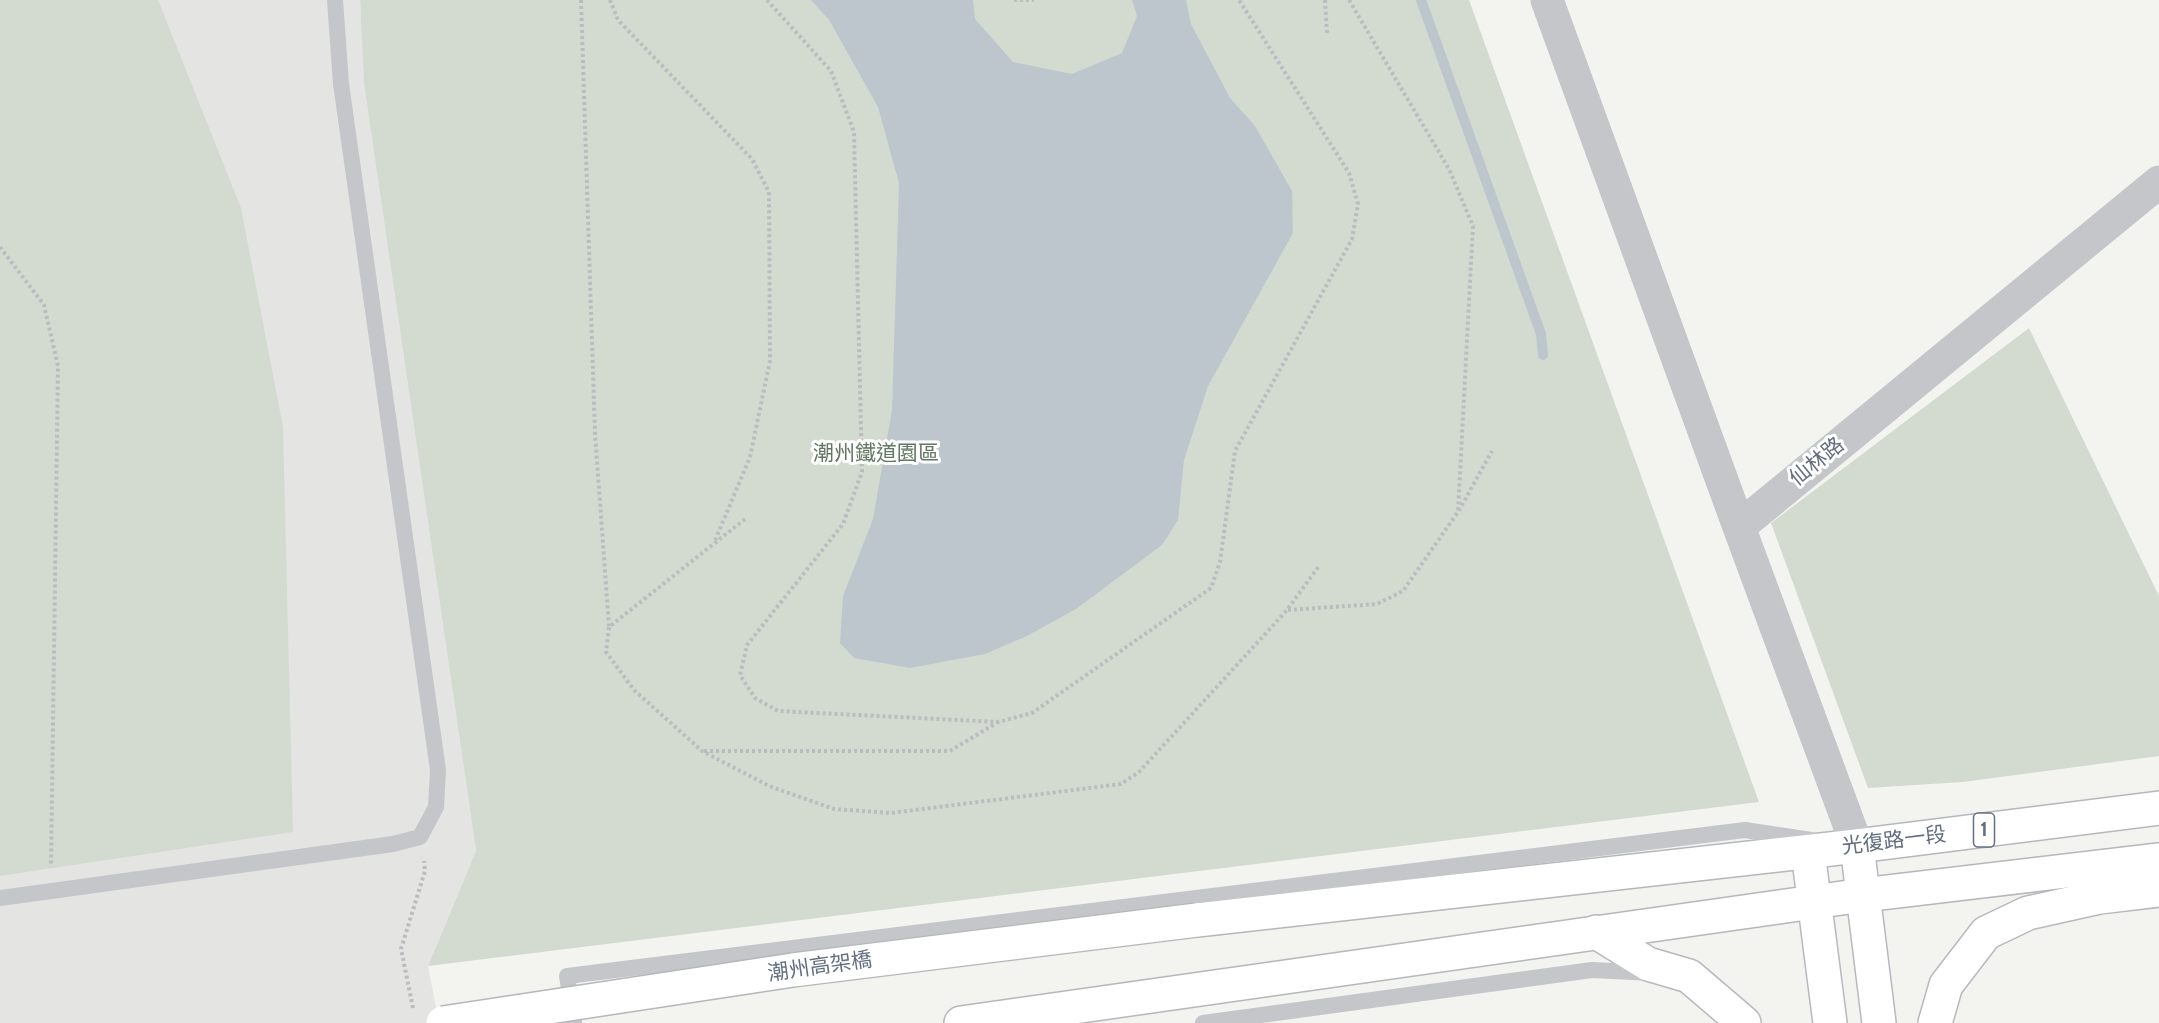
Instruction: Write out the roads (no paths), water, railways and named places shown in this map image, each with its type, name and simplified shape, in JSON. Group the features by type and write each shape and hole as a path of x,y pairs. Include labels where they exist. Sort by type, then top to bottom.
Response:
{"main road":[{"name":"光復路一段","path":"1197,920 1808,852 2159,808"},
{"path":"1857,846 1878,1023"},
{"path":"1808,852 1830,1023"},
{"path":"961,1023 1863,895 2159,860"},
{"path":"1935,1023 1946,985 1986,933 2028,913 2100,897 2159,890"},
{"name":"潮州高架橋","path":"429,1018 1197,920"},
{"path":"1596,932 1648,964 1689,976 1744,1023"}],"street":[{"path":"1547,0 1857,846"},
{"name":"仙林路","path":"1738,526 2159,182"}],"lane":[{"path":"0,898 368,848 420,837 436,807 438,770 341,84 335,0"},
{"path":"574,1023 567,976 1745,830 1857,846"},
{"path":"1203,1023 1592,970 1689,976"}],"waterway":[{"path":"1421,0 1541,334 1543,355"}],"park label":[{"name":"潮州鐵道園區","path":"876,454"}]}
